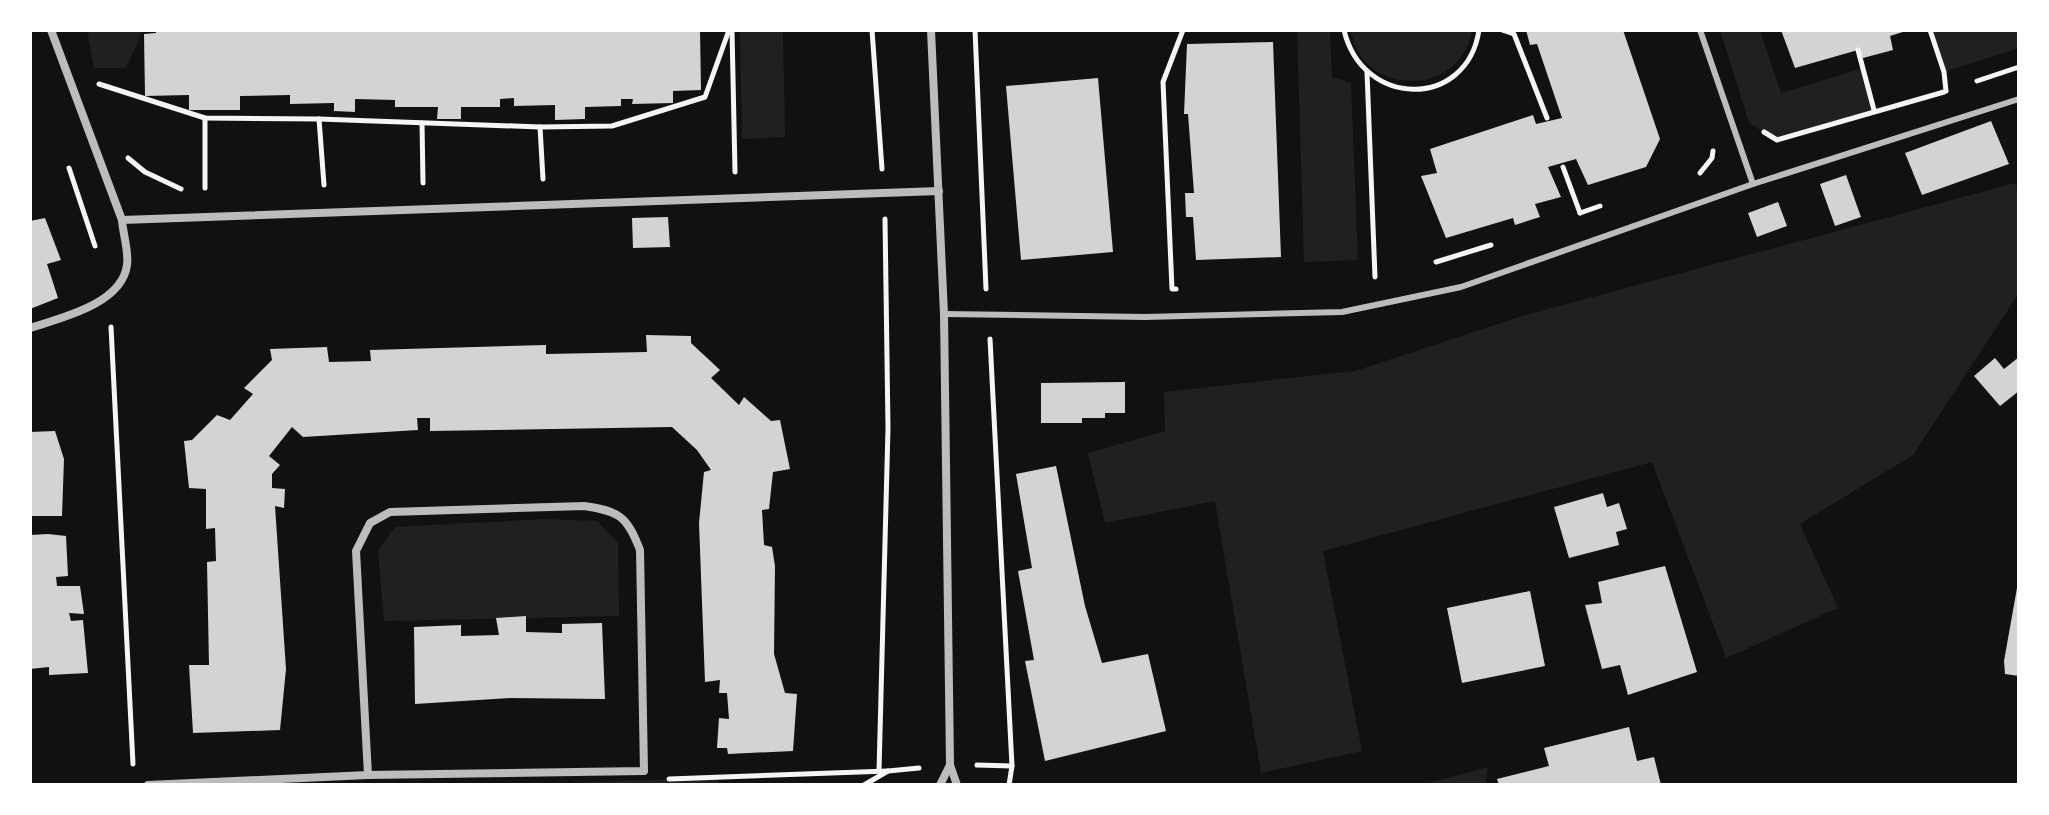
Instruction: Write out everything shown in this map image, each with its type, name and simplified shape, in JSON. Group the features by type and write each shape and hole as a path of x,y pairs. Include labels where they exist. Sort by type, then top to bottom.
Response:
{"street":[{"path":"30,328 72,314 114,291 127,266 122,220 51,30"},
{"path":"931,30 944,314 950,765 957,785"},
{"path":"122,220 939,191"},
{"path":"148,785 368,775 644,771 640,550 632,528 614,510 584,506 390,512 370,523 356,551 368,775"},
{"path":"940,785 950,765"}],"lane":[{"path":"1700,30 1753,184"},
{"path":"944,314 1145,317 1342,312 1461,287 1753,184 2019,99"}],"path":[{"path":"98,96 93,82 205,118 540,127 612,126 705,97 730,30"},
{"path":"720,172 736,172 730,30"},
{"path":"872,30 889,308 879,771"},
{"path":"975,30 1012,766 1009,785"},
{"path":"1183,30 1163,82 1172,289 1187,289"},
{"path":"1344,30 1349,49 1367,72 1389,87 1407,90 1427,88 1461,68 1473,52 1479,30"},
{"path":"1502,30 1514,34 1547,118"},
{"path":"1930,30 1944,72 1946,91"},
{"path":"1858,50 1874,110"},
{"path":"1975,81 2019,67"},
{"path":"1367,72 1375,277"},
{"path":"1759,129 1777,140 1960,86"},
{"path":"205,118 205,188"},
{"path":"319,119 324,185"},
{"path":"422,123 423,184"},
{"path":"540,127 544,180"},
{"path":"1697,177 1712,158 1713,145"},
{"path":"118,149 145,172 181,189 220,188"},
{"path":"68,162 96,247"},
{"path":"1563,167 1580,213"},
{"path":"528,181 558,180"},
{"path":"409,184 438,183"},
{"path":"309,186 338,185"},
{"path":"1566,218 1614,202"},
{"path":"1433,262 1499,242"},
{"path":"1361,279 1390,273"},
{"path":"109,294 133,770"},
{"path":"658,780 888,771"},
{"path":"718,777 718,785"}],"shaded area":[{"path":"87,30 143,30 126,68 94,68"},
{"path":"740,30 783,30 785,137 742,139"},
{"path":"1297,30 1330,30 1332,77 1351,83 1358,260 1304,262"},
{"path":"1351,30 1472,30 1464,52 1450,68 1432,78 1411,81 1391,78 1372,68 1358,52"},
{"path":"1720,30 1760,30 1781,93 1861,69 1874,110 1777,140 1749,123"},
{"path":"1939,30 2019,30 2019,48 1944,72 1932,33"},
{"path":"2015,183 2019,190 2019,293 1913,455 1800,524 1838,608 1726,658 1652,462 1323,551 1362,751 1261,773 1215,501 1105,523 1088,453 1165,431 1164,392 1355,371 1522,316"},
{"path":"546,519 597,521 618,543 619,616 384,621 378,551 395,527"},
{"path":"1488,767 1485,785 1425,785 1425,784"},
{"path":"718,777 718,785 521,785"}],"building":[{"path":"156,30 700,30 701,90 673,91 673,103 632,104 633,99 621,99 621,106 585,107 585,119 555,120 555,105 514,106 514,98 500,99 500,107 461,107 461,119 437,119 438,107 395,107 395,100 355,99 355,112 334,111 334,103 290,104 290,95 240,96 240,110 189,110 189,95 145,96 144,34 156,33"},
{"path":"1526,30 1623,30 1660,139 1646,167 1588,185 1576,159 1548,167 1561,197 1535,204 1540,217 1515,225 1513,218 1446,238 1421,176 1437,173 1430,149 1533,115 1536,124 1562,118 1537,44 1530,45"},
{"path":"1781,30 1906,31 1890,36 1893,50 1863,58 1858,50 1795,68"},
{"path":"1273,42 1281,257 1196,260 1193,217 1186,217 1185,193 1194,193 1188,114 1184,114 1187,44"},
{"path":"1098,78 1113,252 1021,260 1006,86"},
{"path":"1991,121 2009,164 1922,195 1905,153"},
{"path":"1846,175 1861,217 1835,226 1820,184"},
{"path":"1778,202 1787,226 1757,237 1748,213"},
{"path":"668,217 670,247 633,248 632,218"},
{"path":"45,218 61,260 47,264 58,298 30,309 30,221"},
{"path":"646,335 691,336 691,343 720,370 711,378 739,405 744,397 771,421 780,420 790,469 773,472 769,509 762,510 764,545 772,547 775,566 774,654 785,693 797,694 793,751 728,754 727,748 717,748 719,718 729,719 727,693 719,693 720,680 705,682 699,523 704,472 711,470 697,450 672,427 430,431 430,418 417,418 418,430 303,437 292,427 269,456 280,465 272,474 272,488 285,489 284,508 275,506 286,669 280,730 193,733 189,665 209,665 207,562 216,561 215,528 206,529 206,489 189,488 184,441 192,440 217,415 230,420 253,394 244,388 272,360 270,349 327,347 329,362 371,361 370,350 546,345 546,354 647,352"},
{"path":"2019,357 2019,391 2000,406 1974,376 1995,358 2004,369"},
{"path":"1125,382 1125,413 1105,413 1105,418 1082,418 1082,423 1041,423 1041,383"},
{"path":"55,431 64,459 62,516 30,516 30,432"},
{"path":"1056,466 1085,606 1102,663 1148,654 1166,731 1045,761 1025,661 1034,660 1018,571 1032,568 1016,474"},
{"path":"1603,493 1607,507 1619,503 1627,529 1616,532 1619,545 1569,558 1554,507"},
{"path":"30,535 66,536 68,576 56,577 57,586 80,586 84,614 69,613 71,621 83,620 88,673 49,675 49,667 30,669"},
{"path":"1665,566 1697,672 1628,695 1620,665 1602,669 1585,605 1602,603 1598,582"},
{"path":"2017,588 2019,676 2005,674 2004,661"},
{"path":"1530,591 1545,666 1462,683 1447,608"},
{"path":"526,616 526,632 562,633 562,624 602,623 605,699 511,698 415,704 414,627 461,625 461,636 499,635 496,618"},
{"path":"1629,727 1637,761 1654,757 1661,785 1499,785 1497,779 1549,766 1544,748"}]}
